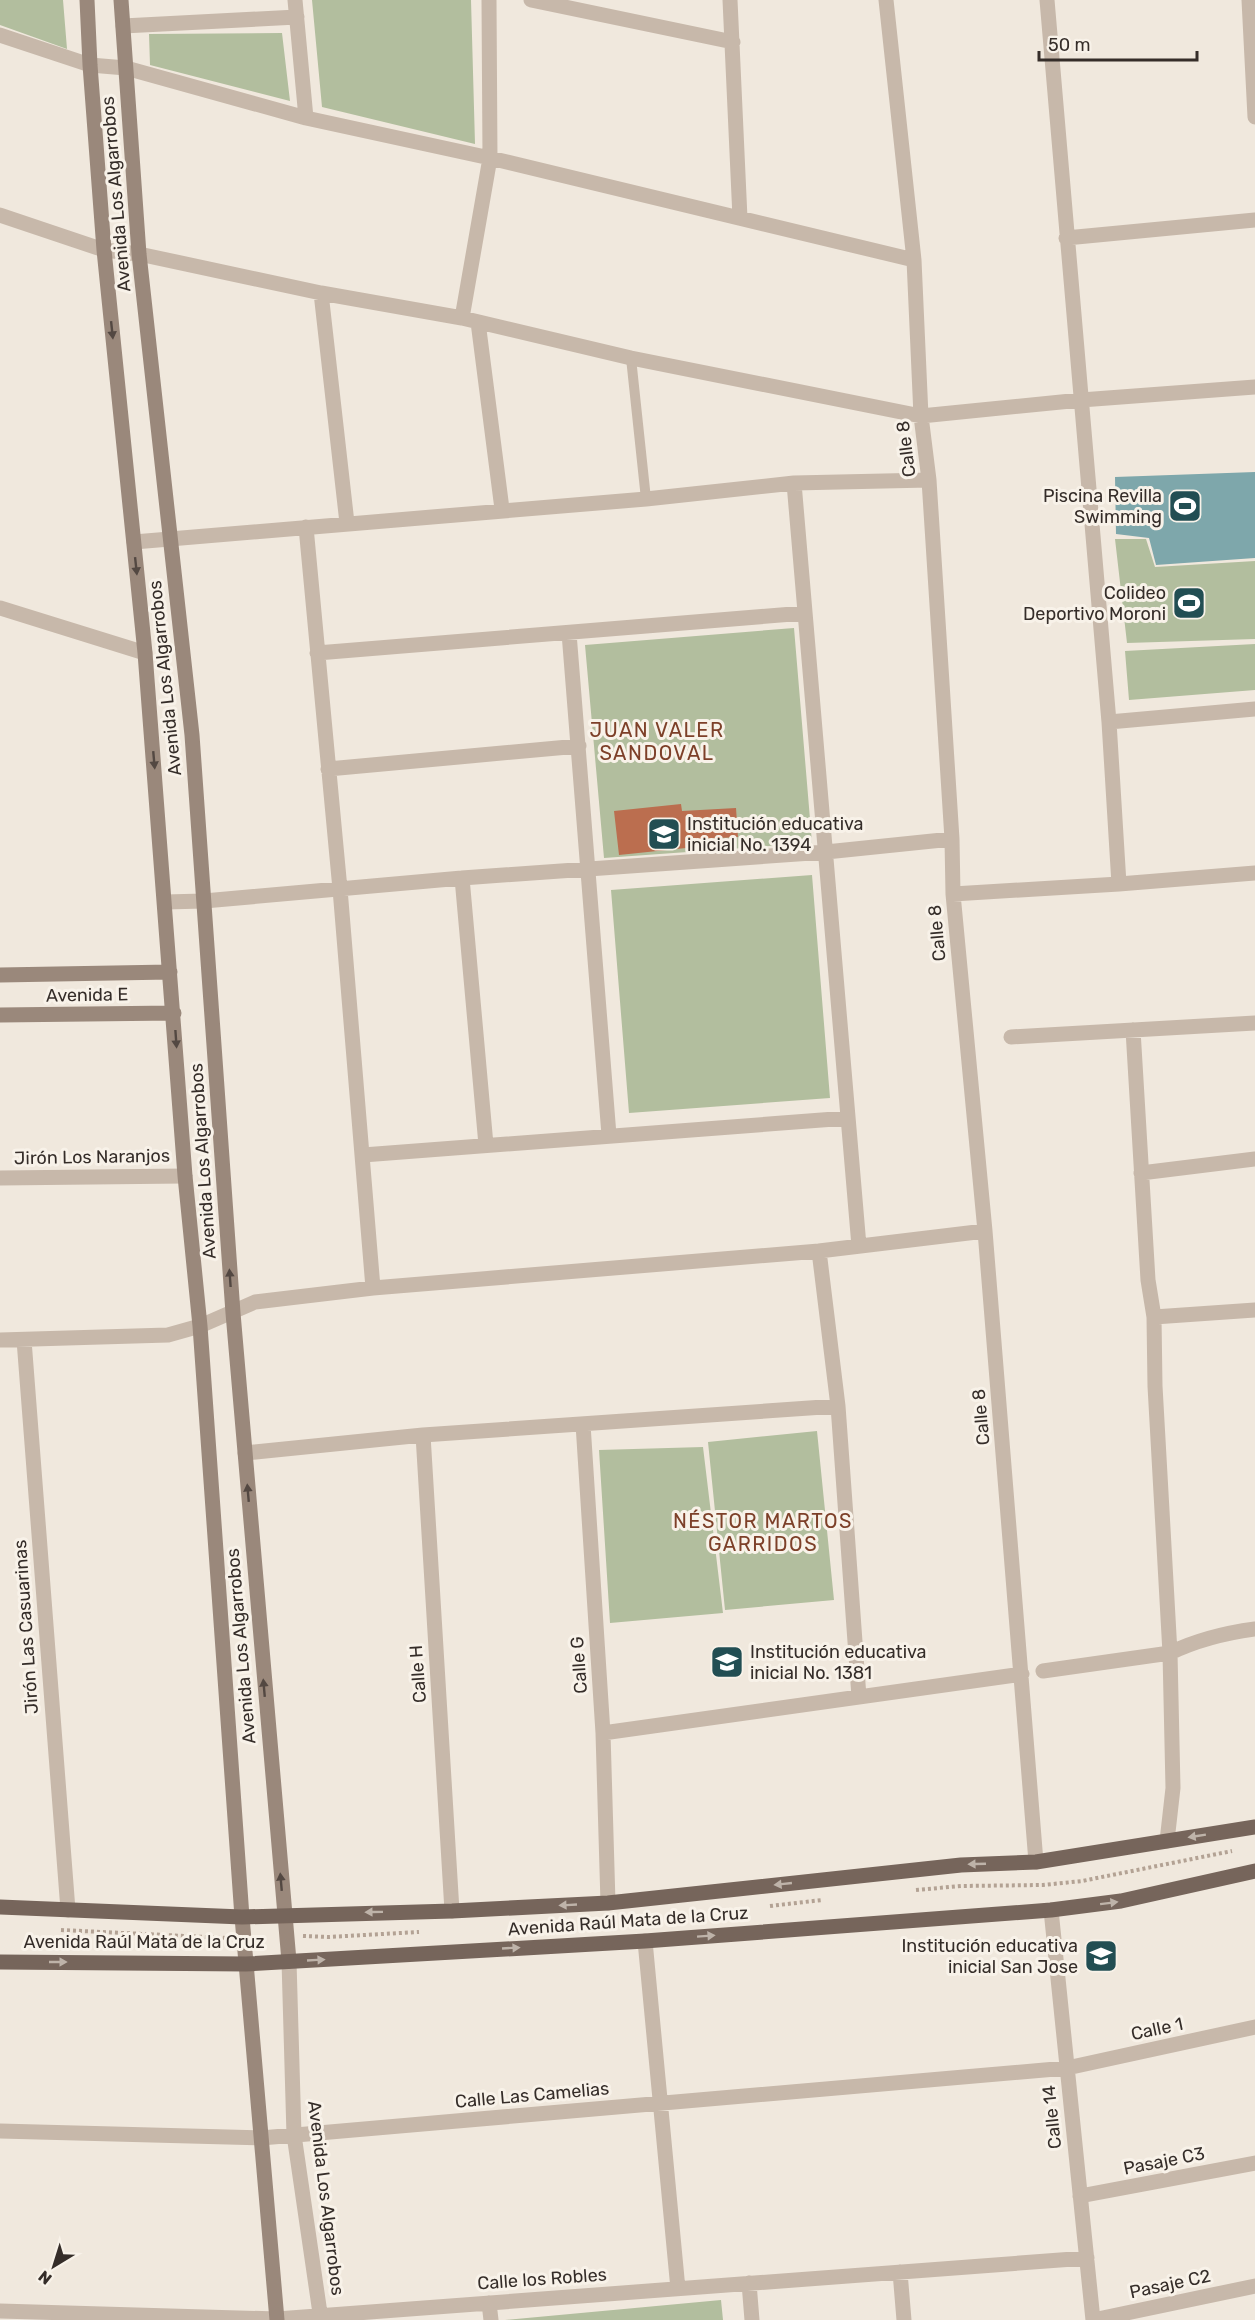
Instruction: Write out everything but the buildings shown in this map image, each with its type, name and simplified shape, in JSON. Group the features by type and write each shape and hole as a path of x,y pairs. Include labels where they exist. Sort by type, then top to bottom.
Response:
{"main road":[{"name":"Avenida Raúl Mata de la Cruz","path":"0,1906 242,1917 608,1904 961,1865 1036,1862 1255,1827"},
{"name":"Avenida Raúl Mata de la Cruz","path":"0,1962 246,1964 645,1941 1051,1910 1121,1901 1255,1871"}],"street":[{"name":"Avenida Los Algarrobos","path":"87,0 104,250 145,653 185,1176 200,1326 242,1917 277,2320"},
{"name":"Avenida Los Algarrobos","path":"121,0 139,254 192,735 233,1313 283,1914 289,1961 294,2135 321,2318"},
{"path":"295,0 306,118"},
{"path":"462,318 490,158 489,0"},
{"path":"531,0 733,42"},
{"path":"730,0 740,218"},
{"name":"Calle 8","path":"886,0 914,260 921,416 929,480 952,839 953,894 985,1231 1036,1862"},
{"path":"1047,0 1109,722 1119,884"},
{"path":"1249,0 1255,117"},
{"path":"123,26 297,17"},
{"path":"0,35 90,65 126,68 306,118 490,158 914,260"},
{"path":"0,215 104,250 139,254 321,293 462,318 631,358 921,416 1081,400 1255,387"},
{"path":"1066,238 1255,220"},
{"path":"321,293 347,523"},
{"path":"478,322 502,509"},
{"path":"134,542 502,509 646,499 794,483 929,480"},
{"path":"794,483 859,1246"},
{"path":"306,527 340,889 373,1288"},
{"path":"0,608 145,653"},
{"path":"317,653 805,613"},
{"path":"569,633 609,1135"},
{"path":"1109,722 1255,709"},
{"path":"328,769 579,746"},
{"path":"165,902 204,901 462,878 825,852 952,839"},
{"path":"953,894 1255,873"},
{"path":"462,878 486,1145"},
{"name":"Avenida E","path":"0,975 171,972"},
{"name":"Avenida E","path":"0,1016 174,1012"},
{"path":"1011,1037 1255,1023"},
{"path":"1132,1030 1148,1281 1154,1317 1155,1386 1170,1653 1173,1788 1167,1841"},
{"path":"363,1155 848,1118"},
{"path":"1142,1173 1255,1159"},
{"name":"Jirón Los Naranjos","path":"0,1178 185,1176"},
{"path":"0,1340 168,1335 200,1326 255,1302 373,1288 819,1251 985,1231"},
{"path":"819,1251 838,1406 858,1698"},
{"path":"1154,1317 1255,1310"},
{"name":"Jirón Las Casuarinas","path":"24,1340 68,1910"},
{"path":"245,1453 423,1435 838,1406"},
{"name":"Calle G","path":"582,1424 603,1734 608,1904"},
{"name":"Calle H","path":"423,1435 452,1911"},
{"path":"1043,1671 1170,1653 1188,1644 1227,1633 1255,1629"},
{"path":"603,1734 1022,1674"},
{"name":"Calle 14","path":"1051,1910 1093,2320"},
{"path":"645,1941 678,2289"},
{"name":"Calle 1","path":"1067,2068 1255,2027"},
{"name":"Calle Las Camelias","path":"0,2131 261,2138 1067,2068"},
{"name":"Pasaje C3","path":"1080,2196 1255,2163"},
{"name":"Calle los Robles","path":"0,2311 277,2320 321,2318 489,2303 1087,2258"},
{"path":"900,2272 904,2320"},
{"path":"749,2283 752,2320"},
{"name":"Pasaje C2","path":"1093,2320 1255,2286"},
{"path":"489,2303 490,2320"}],"lane":[{"path":"631,358 646,499"}],"path":[{"path":"60,1929 245,1939"}],"green space":[{"path":"0,0 63,0 67,49 0,25"},
{"path":"312,0 471,0 475,144 322,107"},
{"path":"282,33 290,101 150,65 149,34"},
{"name":"Colideo Deportivo Moroni","path":"1115,539 1146,539 1155,567 1255,561 1255,639 1127,643"},
{"path":"794,628 812,843 604,858 585,645"},
{"path":"1255,644 1255,690 1129,700 1125,651"},
{"path":"812,875 830,1098 629,1113 611,890"},
{"path":"817,1431 834,1600 725,1610 708,1442"},
{"path":"703,1447 723,1613 610,1623 599,1450"},
{"path":"721,2300 723,2320 505,2320"}],"water":[{"name":"Piscina Revilla Swimming","path":"1255,472 1255,558 1156,565 1149,538 1116,534 1115,477"}],"place":[{"name":"Piscina Revilla Swimming","path":"1185,506"},
{"name":"Colideo Deportivo Moroni","path":"1189,603"},
{"name":"Institución educativa inicial No. 1394","path":"664,834"},
{"name":"Institución educativa inicial No. 1381","path":"727,1662"},
{"name":"Institución educativa inicial San Jose","path":"1101,1956"}],"district":[{"name":"JUAN VALER SANDOVAL","path":"657,742"},
{"name":"NÉSTOR MARTOS GARRIDOS","path":"763,1532"}]}
